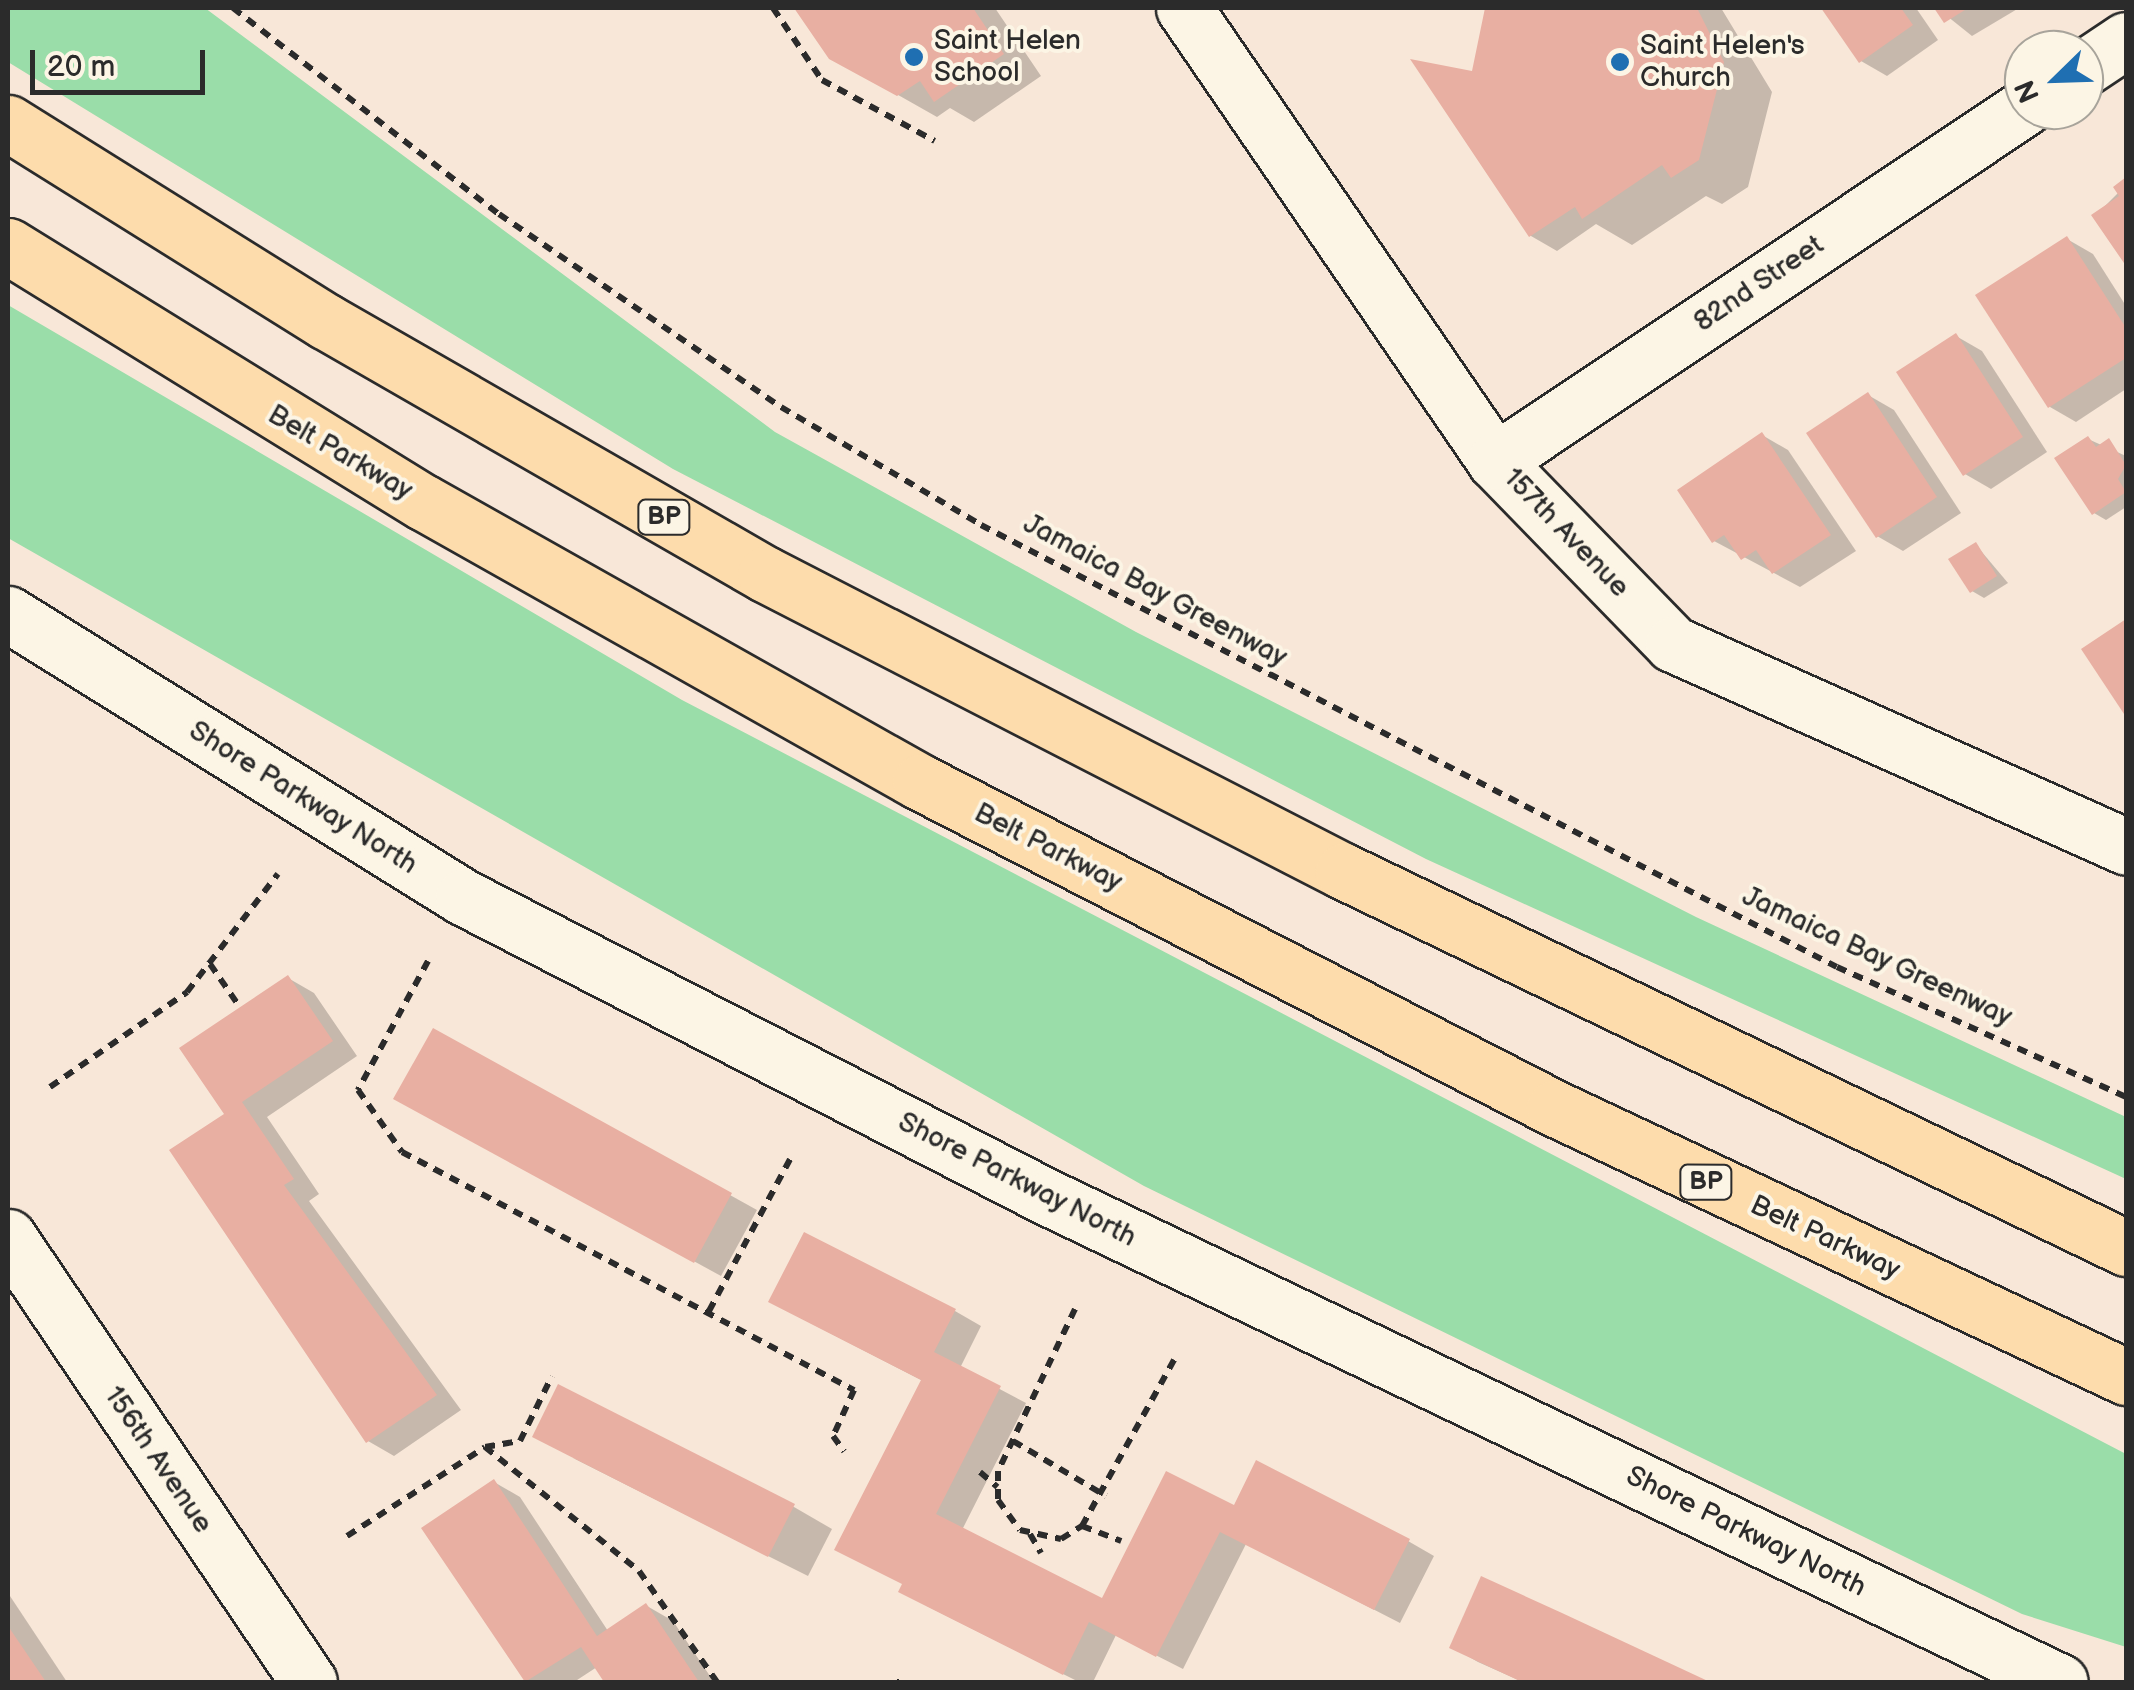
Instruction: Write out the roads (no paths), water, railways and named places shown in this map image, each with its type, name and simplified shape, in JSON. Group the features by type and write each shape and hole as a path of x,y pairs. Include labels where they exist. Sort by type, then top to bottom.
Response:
{"highway":[{"name":"BP","path":"8,123 326,321 782,583 1414,906 2126,1248"},
{"name":"Belt Parkway","path":"8,246 357,463 920,782 1554,1108 2126,1377"}],"street":[{"name":"157th Avenue","path":"1184,8 1495,461 1673,644 2126,847"},
{"path":"2104,55 2126,40"},
{"name":"82nd Street","path":"1495,461 2004,121"},
{"name":"Shore Parkway North","path":"8,614 463,897 1044,1196 2060,1682"},
{"name":"156th Avenue","path":"8,1237 309,1682"}],"place":[{"name":"Saint Helen School","path":"914,57"},
{"name":"Saint Helen's Church","path":"1620,62"}]}
